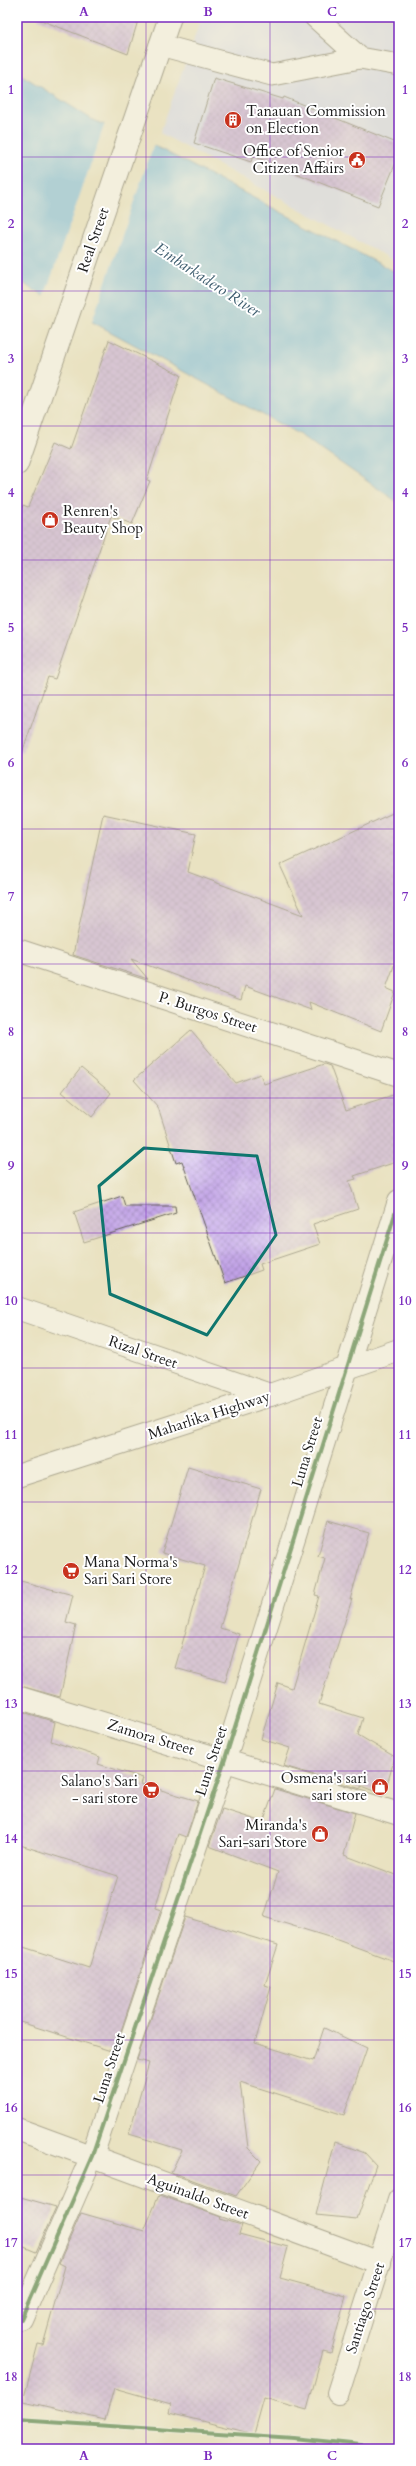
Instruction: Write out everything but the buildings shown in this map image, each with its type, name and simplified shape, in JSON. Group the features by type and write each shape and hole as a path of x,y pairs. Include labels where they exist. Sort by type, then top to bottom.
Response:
{"main road":[{"name":"Real Street","path":"17,464 170,17"},
{"name":"P. Burgos Street","path":"17,950 399,1075"},
{"name":"Luna Street","path":"22,2319 92,2156 225,1759 399,1201"},
{"name":"Rizal Street","path":"17,1308 270,1395"},
{"name":"Maharlika Highway","path":"17,1476 346,1370 399,1350"},
{"name":"Zamora Street","path":"17,1697 225,1759 399,1814"},
{"name":"Aguinaldo Street","path":"17,2128 380,2263"},
{"name":"Santiago Street","path":"338,2393 399,2200"}],"lane":[{"path":"315,17 360,58"},
{"path":"160,45 272,75 360,58 399,65"}],"highlighted area":[{"path":"144,1148 257,1156 276,1235 207,1335 110,1294 99,1186"}],"shaded area":[{"path":"202,17 399,17 399,263 160,133"}],"water":[{"name":"Embarkadero River","path":"17,72 93,120 151,144 399,274 399,503 300,435 30,288 17,278"}],"pier":[{"path":"105,123 154,144 91,324 44,298"}],"cycle path":[{"path":"21,2319 92,2156 225,1759 399,1201"},
{"path":"17,2420 294,2438 399,2449"}],"place":[{"name":"Tanauan Commission on Election","path":"233,120"},
{"name":"Office of Senior Citizen Affairs","path":"357,160"},
{"name":"Renren's Beauty Shop","path":"50,520"},
{"name":"Mana Norma's Sari Sari Store","path":"71,1571"},
{"name":"Osmena's sari sari store","path":"380,1787"},
{"name":"Salano's Sari - sari store","path":"151,1790"},
{"name":"Miranda's Sari-sari Store","path":"320,1834"}]}
